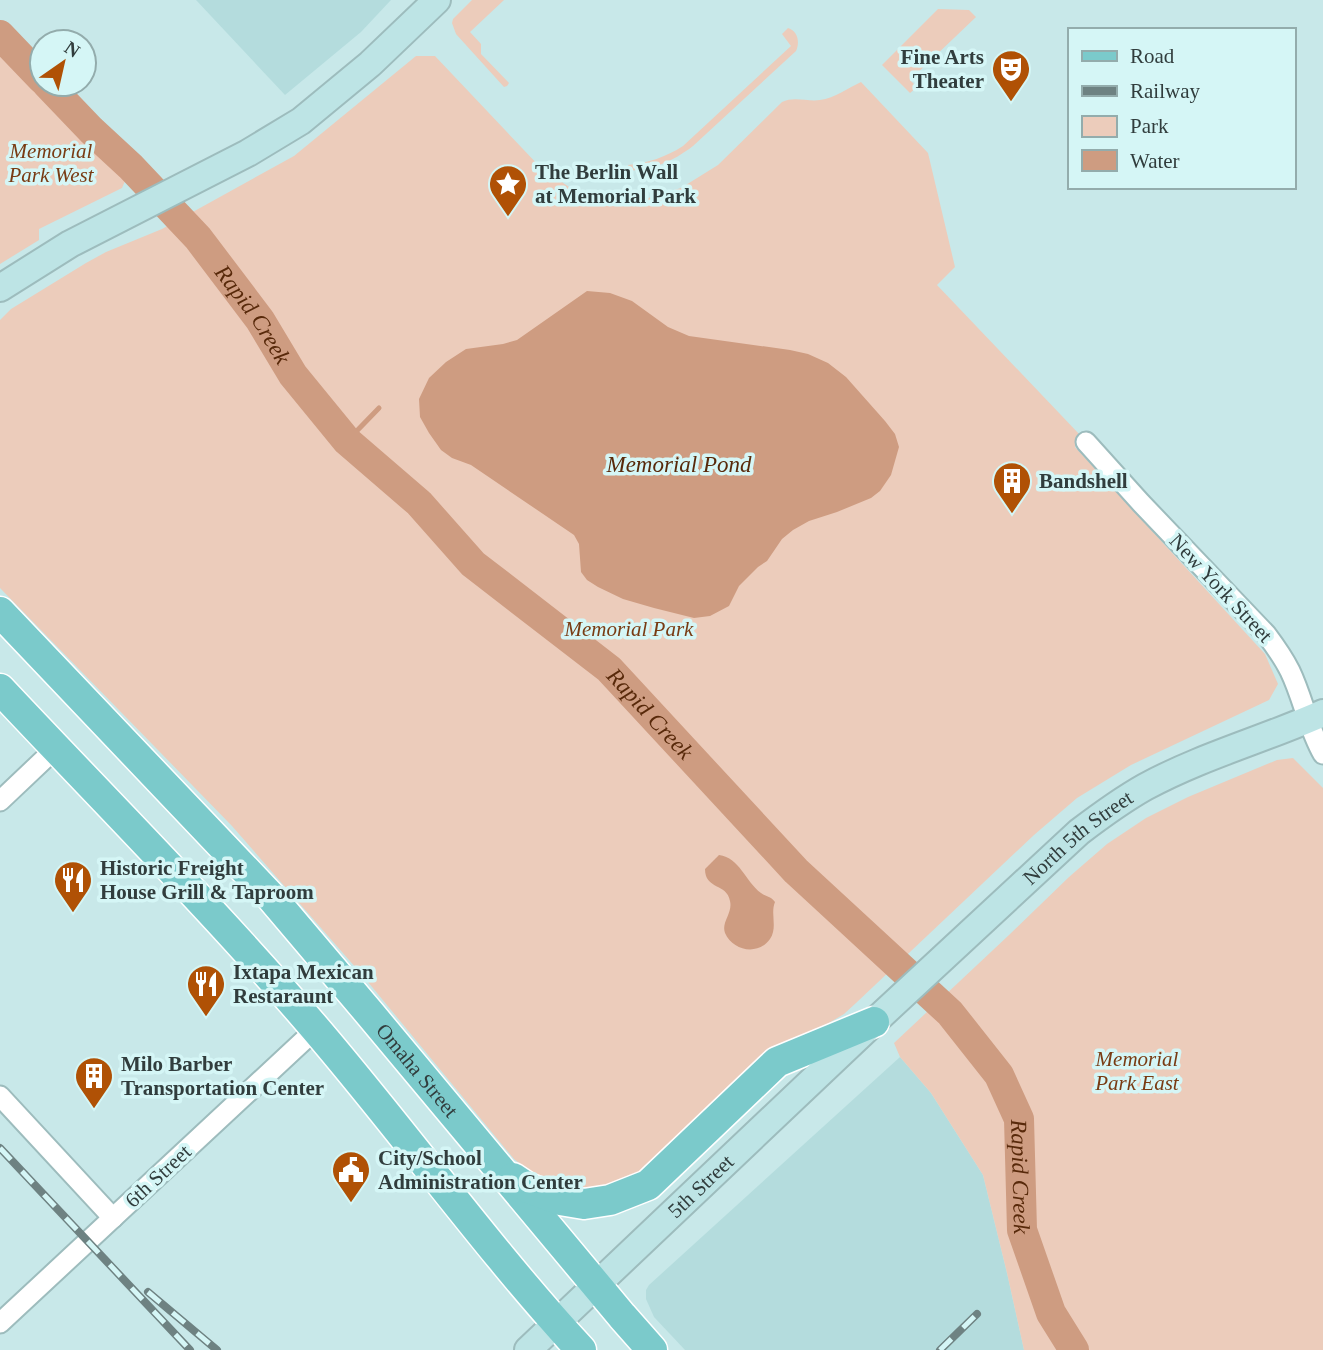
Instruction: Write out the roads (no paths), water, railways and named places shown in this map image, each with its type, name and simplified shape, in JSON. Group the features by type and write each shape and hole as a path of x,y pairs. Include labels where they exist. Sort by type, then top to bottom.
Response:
{"main road":[{"path":"0,288 70,244 258,148 312,113 370,64 437,0"},
{"name":"Omaha Street","path":"0,612 272,898 652,1350"},
{"path":"0,688 179,876 316,1029 525,1288 581,1350"},
{"name":"North 5th Street","path":"874,1022 1079,832 1124,800 1174,773 1315,716"},
{"path":"498,1168 528,1188 560,1200 584,1204 610,1200 636,1190 648,1185 777,1062 874,1022"},
{"name":"5th Street","path":"528,1350 874,1022"}],"street":[{"name":"New York Street","path":"1086,442 1279,650 1315,716 1316,742 1323,754"},
{"path":"0,801 56,748"},
{"name":"6th Street","path":"0,1323 316,1029"},
{"path":"0,1096 113,1218"}],"water":[{"name":"Memorial Pond","path":"587,291 610,293 632,301 668,327 689,336 790,350 828,363 846,377 895,434 899,447 891,475 880,491 871,498 809,521 793,530 782,539 767,561 739,586 729,606 710,616 694,618 654,608 623,599 598,587 581,572 579,544 574,535 471,465 452,458 441,450 420,417 419,399 429,378 446,362 466,349 517,340"},
{"path":"719,855 737,865 755,888 775,902 772,934 759,948 740,947 725,933 730,901 725,891 708,880 705,869"}],"waterway":[{"name":"Rapid Creek","path":"0,35 28,64"},
{"name":"Rapid Creek","path":"60,98 198,238 260,320 293,375 347,441 419,503 473,564 609,669 796,871 950,1013 999,1075 1019,1119 1022,1230 1051,1313 1074,1350"},
{"path":"347,441 379,408"}],"railway":[{"path":"0,1148 190,1350"},
{"path":"148,1292 217,1350"},
{"path":"940,1350 977,1314"}],"place":[{"name":"Fine Arts Theater","path":"1011,103"},
{"name":"The Berlin Wall at Memorial Park","path":"508,218"},
{"name":"Bandshell","path":"1012,515"},
{"name":"Historic Freight House Grill & Taproom","path":"73,914"},
{"name":"Ixtapa Mexican Restaraunt","path":"206,1018"},
{"name":"Milo Barber Transportation Center","path":"94,1110"},
{"name":"City/School Administration Center","path":"351,1204"}],"park label":[{"name":"Memorial Park West","path":"51,163"},
{"name":"Memorial Park","path":"629,629"},
{"name":"Memorial Park East","path":"1137,1071"}]}
